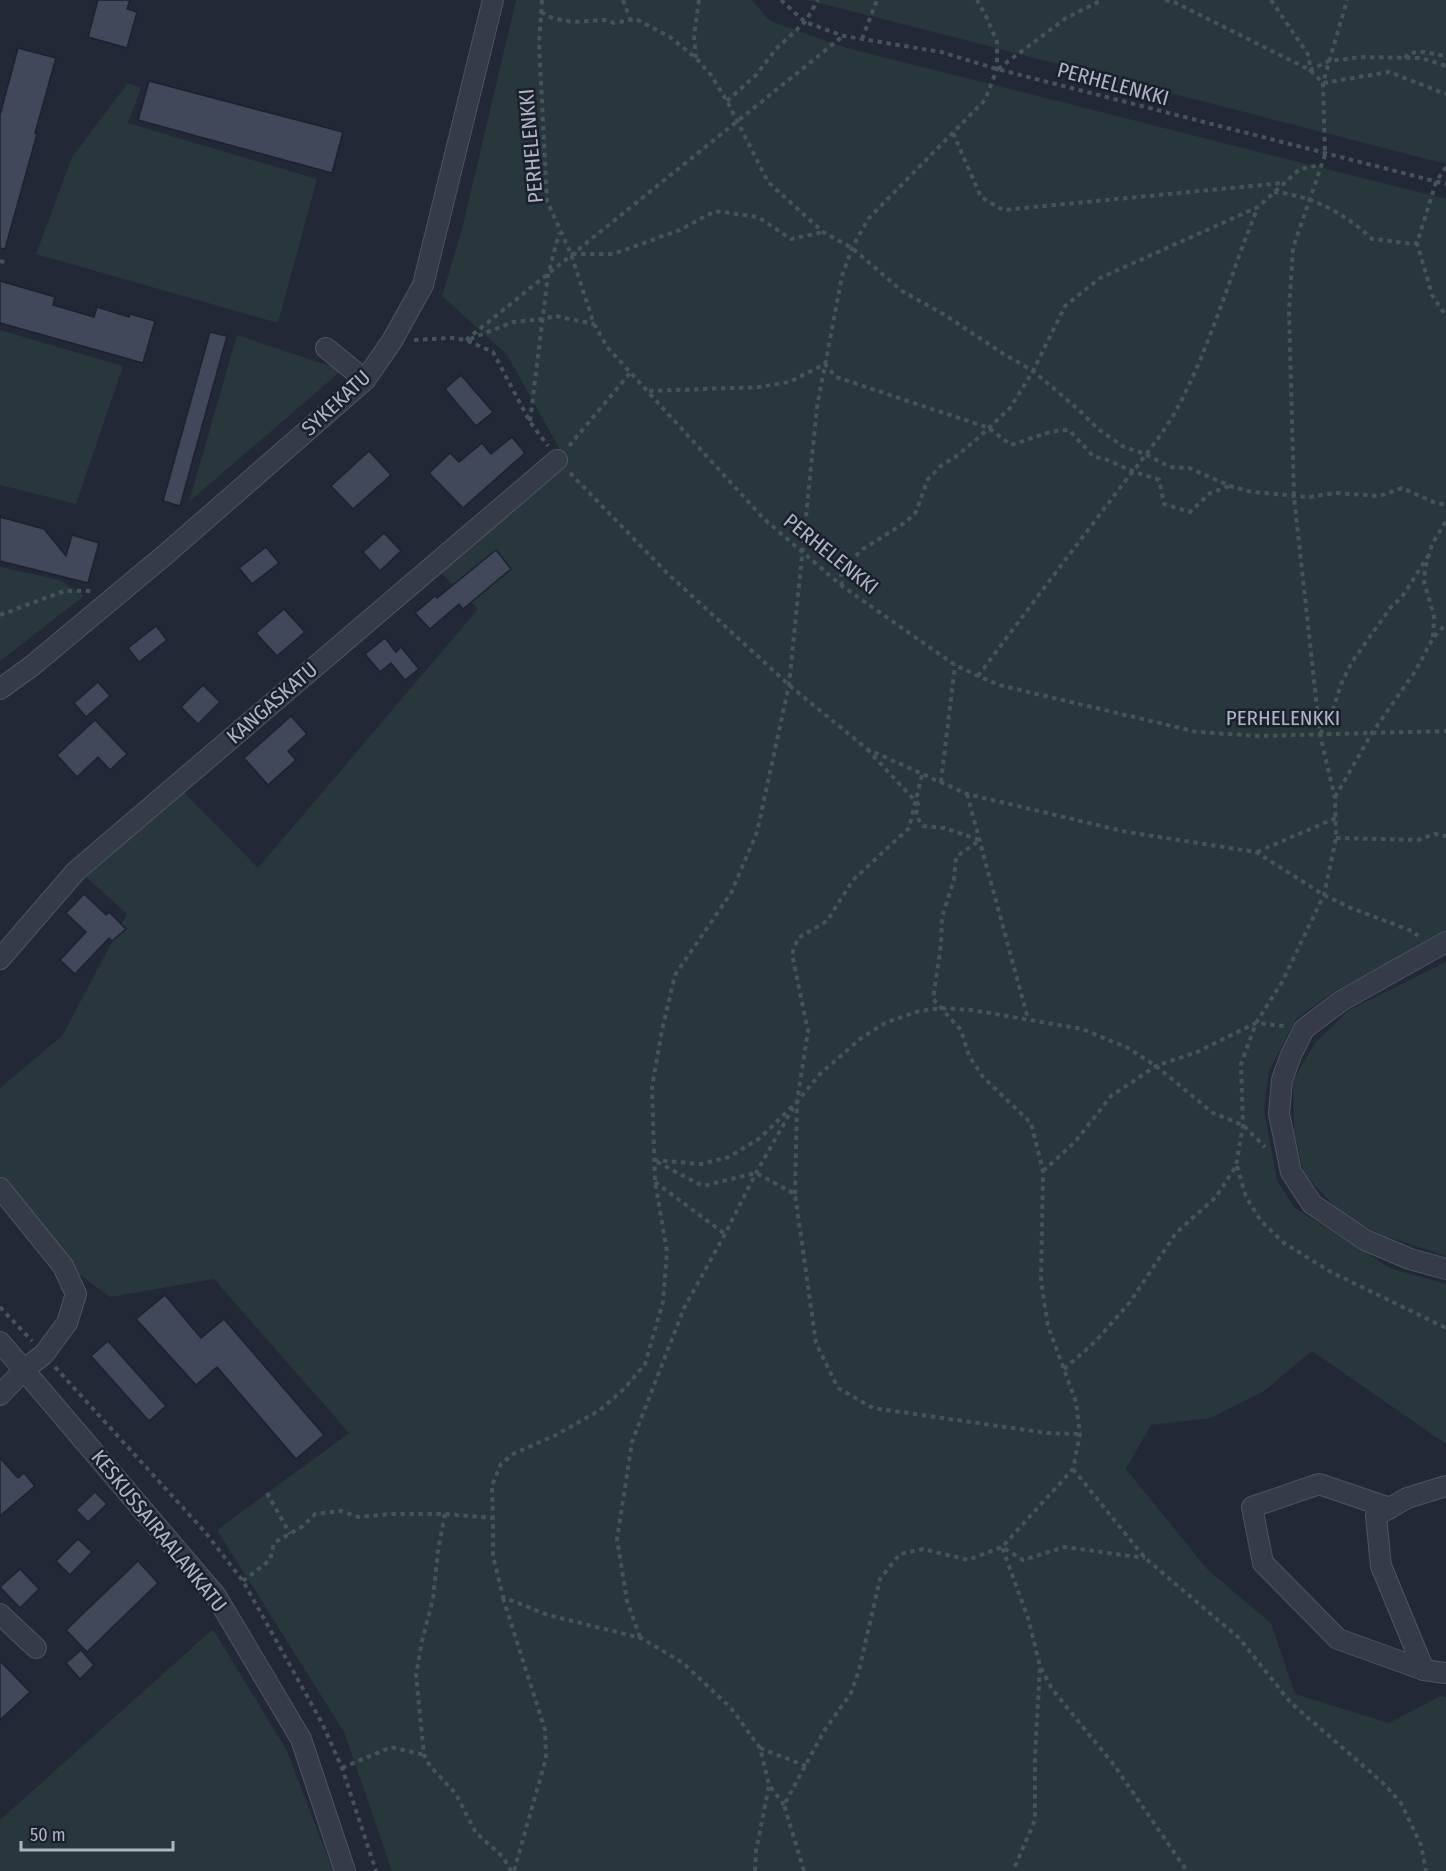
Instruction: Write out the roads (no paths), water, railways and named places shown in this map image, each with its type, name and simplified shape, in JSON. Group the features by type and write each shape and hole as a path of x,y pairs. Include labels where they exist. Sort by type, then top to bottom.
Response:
{"street":[{"name":"SYKEKATU","path":"0,689 33,665 157,562 366,380 392,341 423,285 493,0"},
{"path":"326,348 366,380"},
{"name":"KANGASKATU","path":"0,959 76,871 557,460"},
{"path":"1440,945 1341,1000 1304,1029 1290,1055 1282,1080 1279,1113 1291,1172 1312,1204 1365,1240 1410,1259 1446,1269"},
{"path":"0,1188 63,1266 76,1294 67,1323 44,1354 25,1369 0,1395"},
{"name":"KESKUSSAIRAALANKATU","path":"0,1342 216,1596 301,1739 345,1871"},
{"path":"1390,1508 1319,1484 1252,1507 1263,1563 1338,1639 1424,1670 1446,1673"},
{"path":"1424,1670 1381,1566 1376,1516 1407,1498 1446,1486"},
{"path":"0,1614 36,1648"}]}
